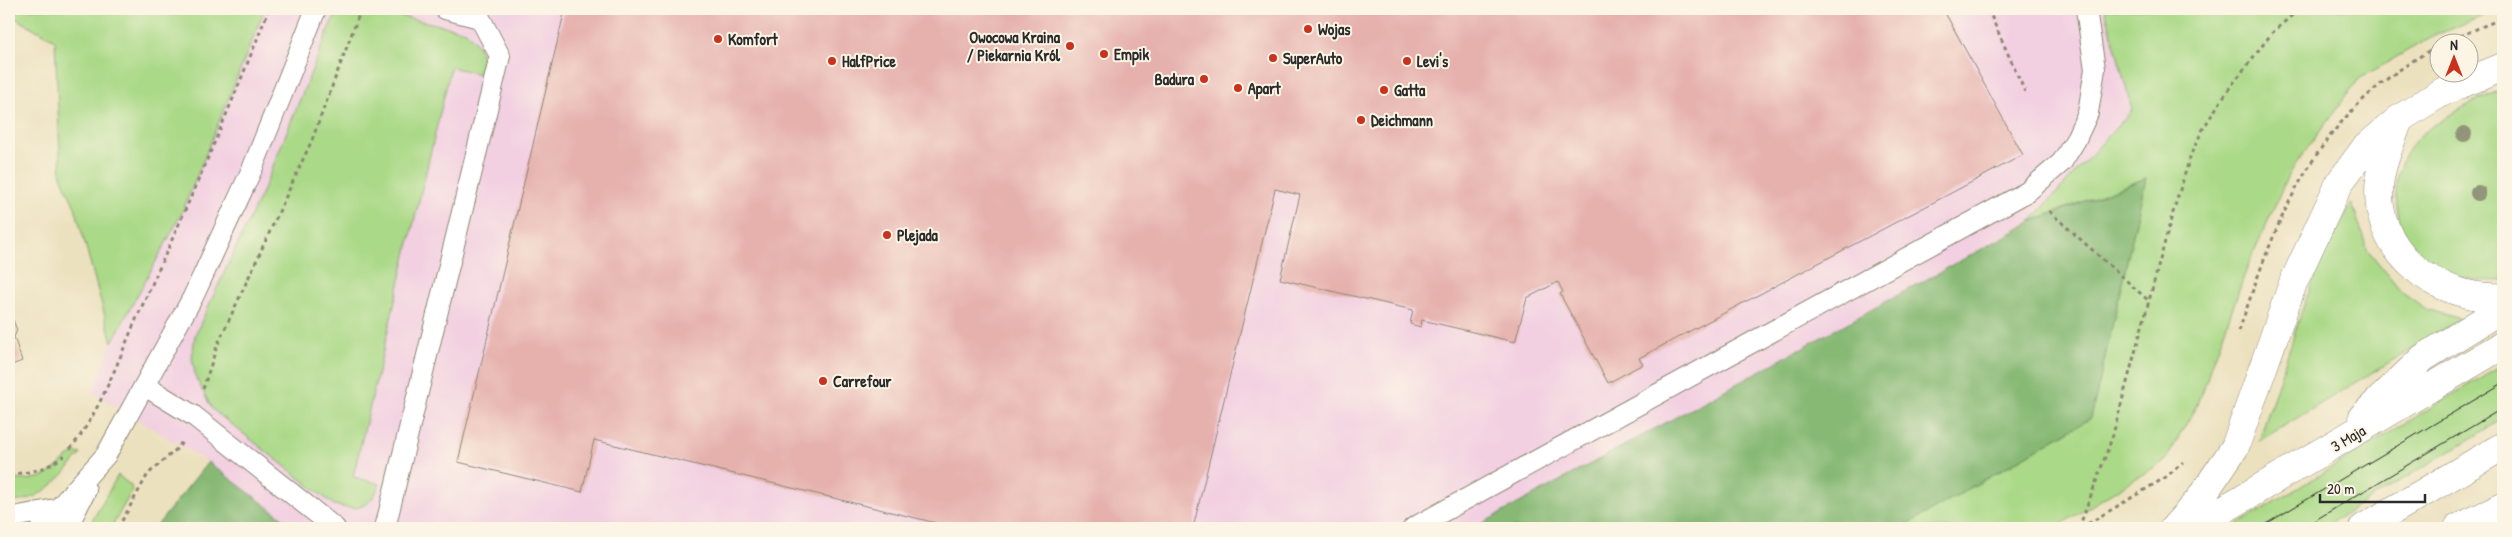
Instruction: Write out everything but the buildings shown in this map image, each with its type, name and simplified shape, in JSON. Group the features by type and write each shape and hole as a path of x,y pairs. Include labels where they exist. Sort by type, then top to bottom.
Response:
{"main road":[{"path":"2174,528 2199,500 2235,447 2293,283 2340,182 2365,148 2399,119 2444,91 2503,67"},
{"path":"2399,119 2380,178 2384,224 2399,252 2415,270 2443,288 2470,295 2503,297"},
{"path":"2328,450 2424,358 2503,308"},
{"name":"3 Maja","path":"2192,528 2328,450 2503,345"},
{"path":"2363,528 2503,446"},
{"path":"2458,528 2503,506"}],"lane":[{"path":"42,528 95,470 106,455 193,297 249,176 316,9"},
{"path":"385,528 500,56 480,18 445,9"},
{"path":"1414,528 2027,192 2062,162 2075,141 2088,113 2095,69 2086,9"},
{"path":"145,386 194,416 335,528"},
{"path":"67,528 95,470"},
{"path":"9,518 60,508"}],"path":[{"path":"9,474 31,473 51,466 66,454 80,436 180,224 234,99 270,9"},
{"path":"118,528 148,474 179,447 194,416 217,346 312,140 361,9"},
{"path":"1988,9 2025,92"},
{"path":"2080,528 2112,438 2178,195 2199,136 2228,90 2264,42 2299,9"},
{"path":"2470,32 2503,18"},
{"path":"2027,192 2149,301"}],"shaded area":[{"path":"265,9 2105,9 2132,110 2031,221 1474,528 296,528 208,462 93,393 112,342 181,215"}],"green space":[{"path":"9,9 265,9 181,215 112,342 75,207 61,176 55,40 9,15"},
{"path":"347,9 369,9 466,31 478,45 482,58 479,74 451,67 353,477 380,484 368,503 363,506 350,508 334,505 212,409 196,378 192,358 195,335 264,188 332,21 339,13"},
{"path":"2105,9 2500,9 2443,32 2430,32 2430,38 2359,79 2289,173 2246,271 2199,401 2166,460 2055,528 1901,528 2091,418 2146,178 2031,221 2132,110"},
{"path":"2503,89 2503,281 2458,277 2443,272 2427,263 2414,249 2404,232 2398,214 2396,194 2398,175 2404,157 2423,133 2456,111"},
{"path":"2146,178 2091,418 1901,528 1474,528 2031,222"},
{"path":"2352,203 2367,249 2402,292 2426,309 2461,319 2259,441 2304,305 2324,254"},
{"path":"2503,364 2503,419 2322,528 2232,528"},
{"path":"76,453 81,454 50,487 31,498 9,502 9,479 25,480 41,477 54,470 69,456"},
{"path":"208,462 296,528 155,528"},
{"path":"118,475 131,486 132,491 111,528 88,528"}],"tram line":[{"path":"2259,528 2503,383"},
{"path":"2302,528 2503,408"}],"place":[{"name":"Wojas","path":"1308,29"},
{"name":"Komfort","path":"718,39"},
{"name":"Owocowa Kraina / Piekarnia Król","path":"1070,46"},
{"name":"Empik","path":"1104,54"},
{"name":"SuperAuto","path":"1273,58"},
{"name":"HalfPrice","path":"832,61"},
{"name":"Levi's","path":"1407,61"},
{"name":"Badura","path":"1204,79"},
{"name":"Apart","path":"1238,88"},
{"name":"Gatta","path":"1384,90"},
{"name":"Deichmann","path":"1361,120"},
{"name":"Plejada","path":"887,235"},
{"name":"Carrefour","path":"823,381"}]}
